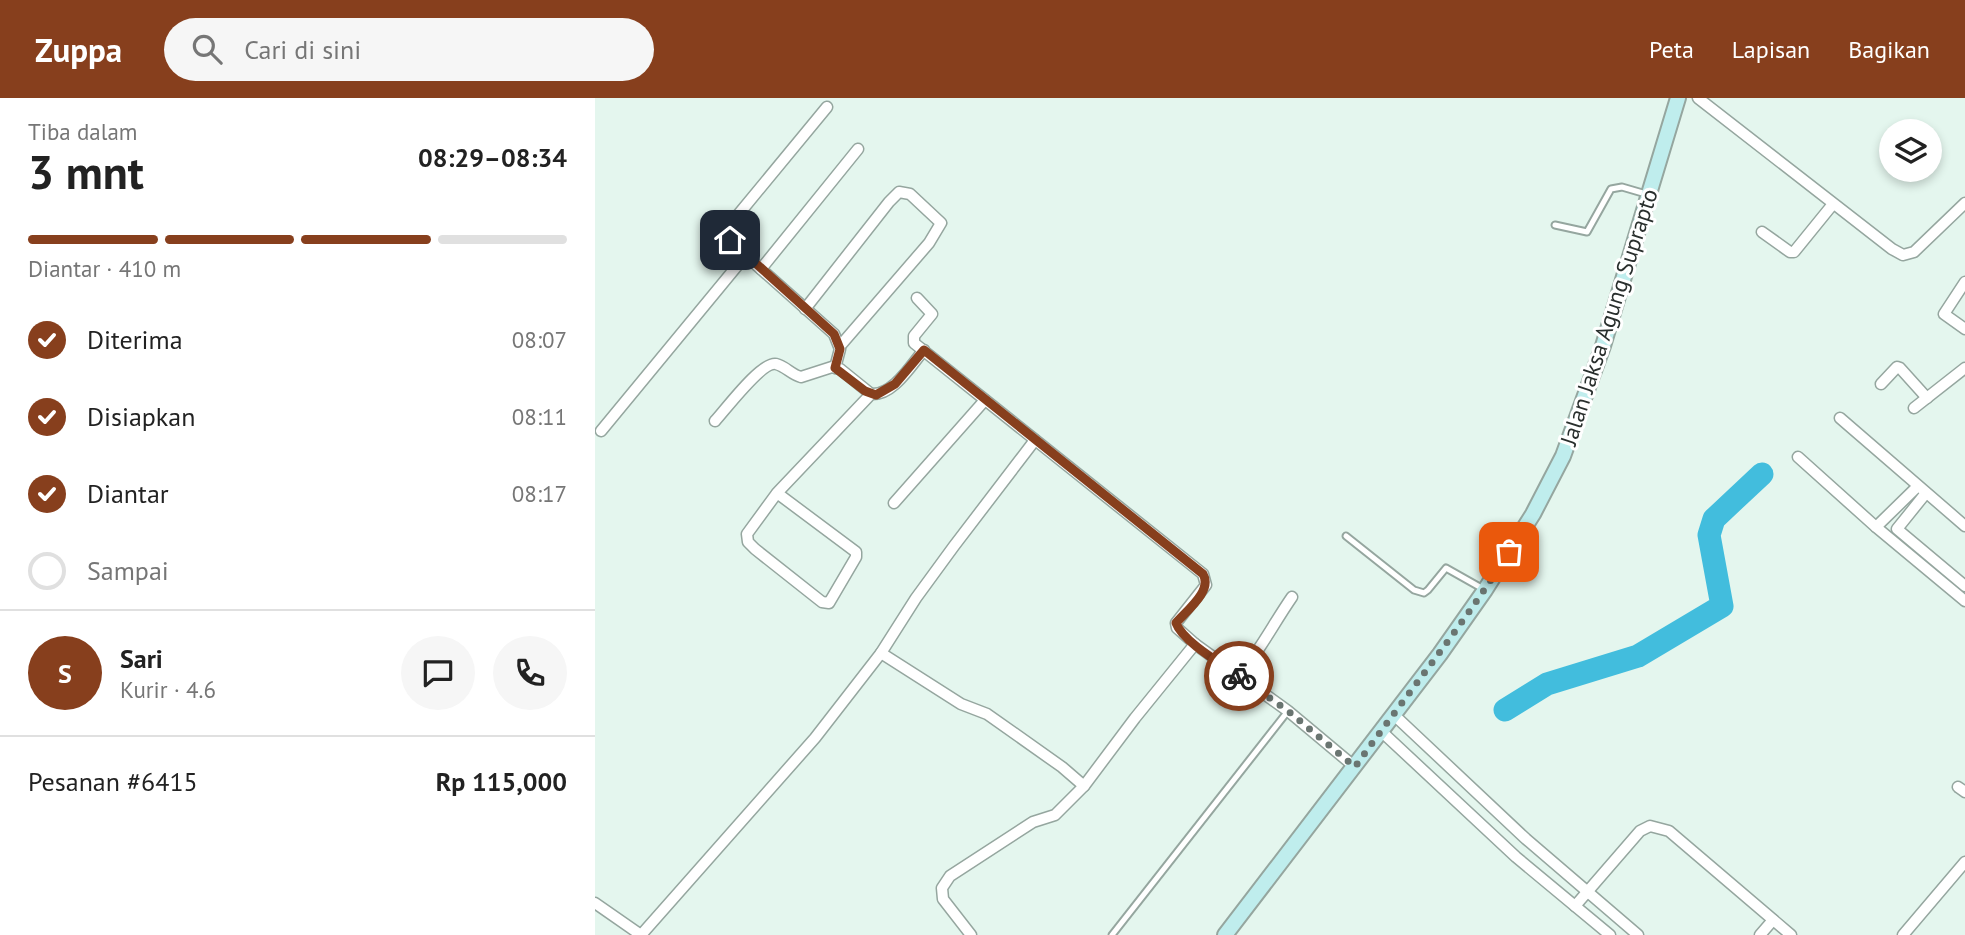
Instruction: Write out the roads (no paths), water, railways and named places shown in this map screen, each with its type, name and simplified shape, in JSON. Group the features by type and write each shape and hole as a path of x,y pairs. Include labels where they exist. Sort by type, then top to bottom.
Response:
{"main road":[{"name":"Jalan Jaksa Agung Suprapto","path":"1225,935 1440,654 1533,514 1563,456 1603,346 1678,98"}],"street":[{"path":"1698,98 1903,255 1914,252 1965,203"},
{"path":"827,107 733,221 729,237 761,270 834,334 840,346"},
{"path":"761,270 858,149"},
{"path":"805,309 899,192 910,194 941,223 929,243 840,346 835,368"},
{"path":"1762,232 1790,252 1794,252 1833,204"},
{"path":"601,431 746,256"},
{"path":"1965,282 1944,312 1965,329"},
{"path":"917,298 932,313 912,340 1203,574 1206,585 1176,623 1179,630 1288,711 1355,767"},
{"path":"715,421 757,373 771,364 777,364 801,377 827,367 835,368 871,394 882,393 895,384 924,350"},
{"path":"1881,384 1897,367 1927,398"},
{"path":"1914,408 1965,368"},
{"path":"777,493 856,552 856,557 828,603 822,602 755,549 746,538 749,529 777,493 871,394"},
{"path":"894,503 985,400"},
{"path":"1840,418 1965,526"},
{"path":"595,903 641,935 815,738 881,653 939,566 1035,440"},
{"path":"1798,457 1965,601"},
{"path":"1876,527 1917,486"},
{"path":"1897,528 1926,493"},
{"path":"1885,518 1965,586"},
{"path":"1239,676 1255,656 1259,645 1292,597"},
{"path":"971,935 941,896 942,888 950,876 1033,822 1055,815 1084,786 1195,644"},
{"path":"881,653 961,704 987,714 1062,767 1084,786"},
{"path":"1392,714 1638,935"},
{"path":"1381,731 1516,857 1609,935"},
{"path":"1447,793 1461,778"},
{"path":"1575,906 1640,831 1650,826 1669,831 1791,935"},
{"path":"1903,935 1965,862"},
{"path":"1760,935 1773,919"}],"lane":[{"path":"1555,225 1587,232 1611,189 1622,187 1649,195"},
{"path":"1346,536 1414,590 1424,593 1445,568 1485,590"},
{"path":"1112,935 1288,711"}],"waterway":[{"path":"1505,710 1547,684 1638,656 1722,606 1709,535 1714,519 1762,474"}]}
